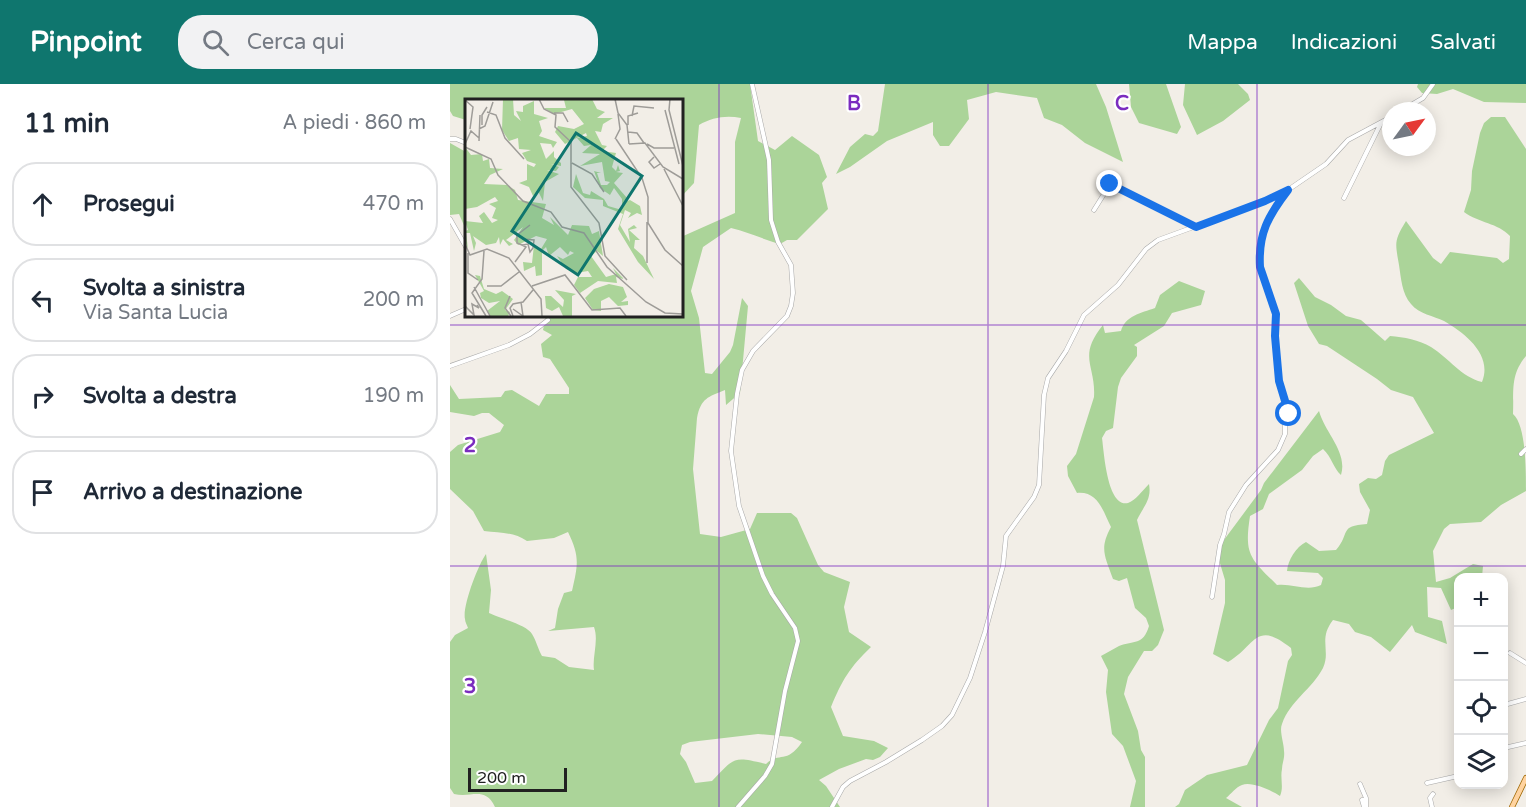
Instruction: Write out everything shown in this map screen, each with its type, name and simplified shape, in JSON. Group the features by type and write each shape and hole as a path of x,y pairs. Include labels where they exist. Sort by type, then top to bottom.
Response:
{"main road":[{"path":"1512,807 1526,778"}],"street":[{"path":"738,807 765,776 772,764 784,696 798,641 795,628 764,579 740,509 731,451 742,370 757,346 787,316 793,293 791,265 778,242 771,220 769,160 752,84"},
{"path":"1416,102 1423,98 1433,84"},
{"path":"832,807 843,787 850,781 922,740 942,726 952,715 970,678 985,632 1003,566 1006,536 1038,488 1041,474 1044,395 1048,378 1064,354 1084,315 1118,285 1146,249 1165,236 1196,227 1288,190 1326,164 1348,140 1382,122"},
{"path":"1344,198 1382,122"},
{"path":"450,139 465,142"},
{"path":"1094,210 1111,184 1196,227"},
{"path":"1212,597 1220,545 1229,512 1246,485 1272,458 1285,434 1289,414 1279,381 1275,336 1276,314 1260,267 1261,236 1272,211 1288,190"},
{"path":"450,219 465,244"},
{"path":"450,316 465,309"},
{"path":"450,366 508,345 530,334 548,320"},
{"path":"1521,454 1526,449"},
{"path":"1510,653 1526,663"},
{"path":"1508,704 1526,699"},
{"path":"1508,747 1526,743"},
{"path":"1427,783 1454,777"},
{"path":"1360,784 1366,800 1365,807"},
{"path":"1432,807 1430,798 1433,794"}],"green space":[{"path":"450,84 750,84 758,141 775,150 792,136 819,155 827,177 822,183 828,209 797,240 787,240 780,244 731,228 703,247 691,291 699,318 705,373 712,374 730,352 742,298 748,306 740,393 726,405 725,390 703,402 697,418 693,469 700,534 721,537 750,529 757,513 791,513 797,518 818,565 824,572 850,582 844,607 849,632 871,647 847,674 831,707 843,736 874,741 888,748 880,757 873,760 866,759 839,769 819,780 826,786 840,807 495,807 487,797 478,794 454,794 450,788 450,642 455,635 468,628 465,613 468,596 486,554 491,590 489,613 529,631 542,656 555,658 569,667 594,670 596,638 594,627 548,631 555,628 558,609 564,593 572,591 574,582 577,567 576,555 568,532 554,538 527,541 512,534 484,531 473,511 450,489 450,452 458,445 500,432 504,425 489,413 474,416 450,412 450,385 459,399 501,397 505,391 512,390 539,406 546,394 569,394 569,388 550,359 543,357 541,344 552,335 543,330 546,316 682,316 682,237 735,213 735,142 741,118 720,117 699,125 694,183 682,196 682,99 465,99 465,120 453,116 450,111","holes":["758,734 792,737 802,742 787,756 775,758 766,764 735,760 712,781 695,783 680,754 682,745 690,742"]},
{"path":"885,84 1096,84 1106,107 1123,162 1085,143 1062,125 1044,118 1037,98 996,92 967,100 969,119 949,146 940,146 933,135 933,122 887,141 836,174 850,147 865,134 873,136 878,131"},
{"path":"1129,84 1166,84 1181,127 1177,134 1139,123 1131,107"},
{"path":"1185,84 1238,84 1248,94 1250,100 1223,121 1197,135 1183,105"},
{"path":"1418,84 1526,84 1526,103 1484,102 1453,89 1437,94 1422,93 1417,87"},
{"path":"1491,117 1505,117 1526,149 1526,356 1515,377 1513,414 1521,428 1523,438 1526,491 1501,505 1481,522 1450,524 1444,529 1433,551 1436,582 1454,576 1454,609 1451,610 1441,588 1427,587 1428,617 1442,621 1447,644 1415,632 1412,625 1390,652 1371,637 1355,632 1349,624 1333,620 1326,633 1326,656 1323,668 1290,708 1282,724 1284,754 1280,796 1262,787 1246,784 1238,787 1226,798 1242,807 1175,807 1179,804 1185,790 1207,775 1247,765 1269,720 1278,708 1288,661 1292,655 1291,648 1270,636 1256,638 1228,662 1213,654 1225,603 1225,580 1219,560 1221,544 1319,411 1339,450 1341,475 1323,449 1313,456 1302,470 1269,494 1263,509 1250,516 1248,539 1255,562 1277,585 1310,588 1321,585 1323,578 1318,573 1287,571 1293,554 1306,542 1319,551 1336,550 1348,529 1367,524 1370,510 1360,492 1359,484 1368,478 1376,479 1382,475 1389,455 1434,433 1413,397 1391,390 1327,346 1319,344 1308,326 1294,283 1299,278 1315,297 1346,316 1361,320 1385,341 1390,336 1422,342 1437,351 1461,372 1482,382 1484,363 1468,338 1444,321 1418,310 1408,300 1402,286 1396,246 1399,233 1406,221 1433,258 1441,264 1450,252 1497,258 1503,263 1509,259 1510,236 1500,228 1464,212 1471,190 1472,171 1484,123"},
{"path":"450,143 465,151 465,228 459,214 450,215"},
{"path":"1179,281 1205,291 1201,305 1172,313 1164,326 1134,345 1137,347 1137,356 1121,378 1118,387 1113,428 1106,431 1102,438 1108,477 1115,497 1121,502 1131,502 1149,484 1148,499 1137,520 1164,630 1158,645 1152,651 1144,651 1128,677 1124,694 1145,757 1145,807 1130,807 1136,781 1123,746 1112,734 1106,692 1108,670 1101,656 1119,646 1141,640 1149,626 1146,618 1135,608 1127,578 1119,581 1113,579 1104,553 1105,541 1111,527 1099,503 1090,495 1077,493 1068,476 1067,466 1076,454 1094,397 1089,353 1095,336 1103,325 1105,333 1121,331 1130,318 1155,308 1160,295"},
{"path":"1473,564 1483,566 1482,573 1458,573"}],"route":[{"path":"1110,184 1196,227 1288,190 1272,211 1261,236 1260,267 1276,314 1275,336 1279,381 1289,414"}]}
